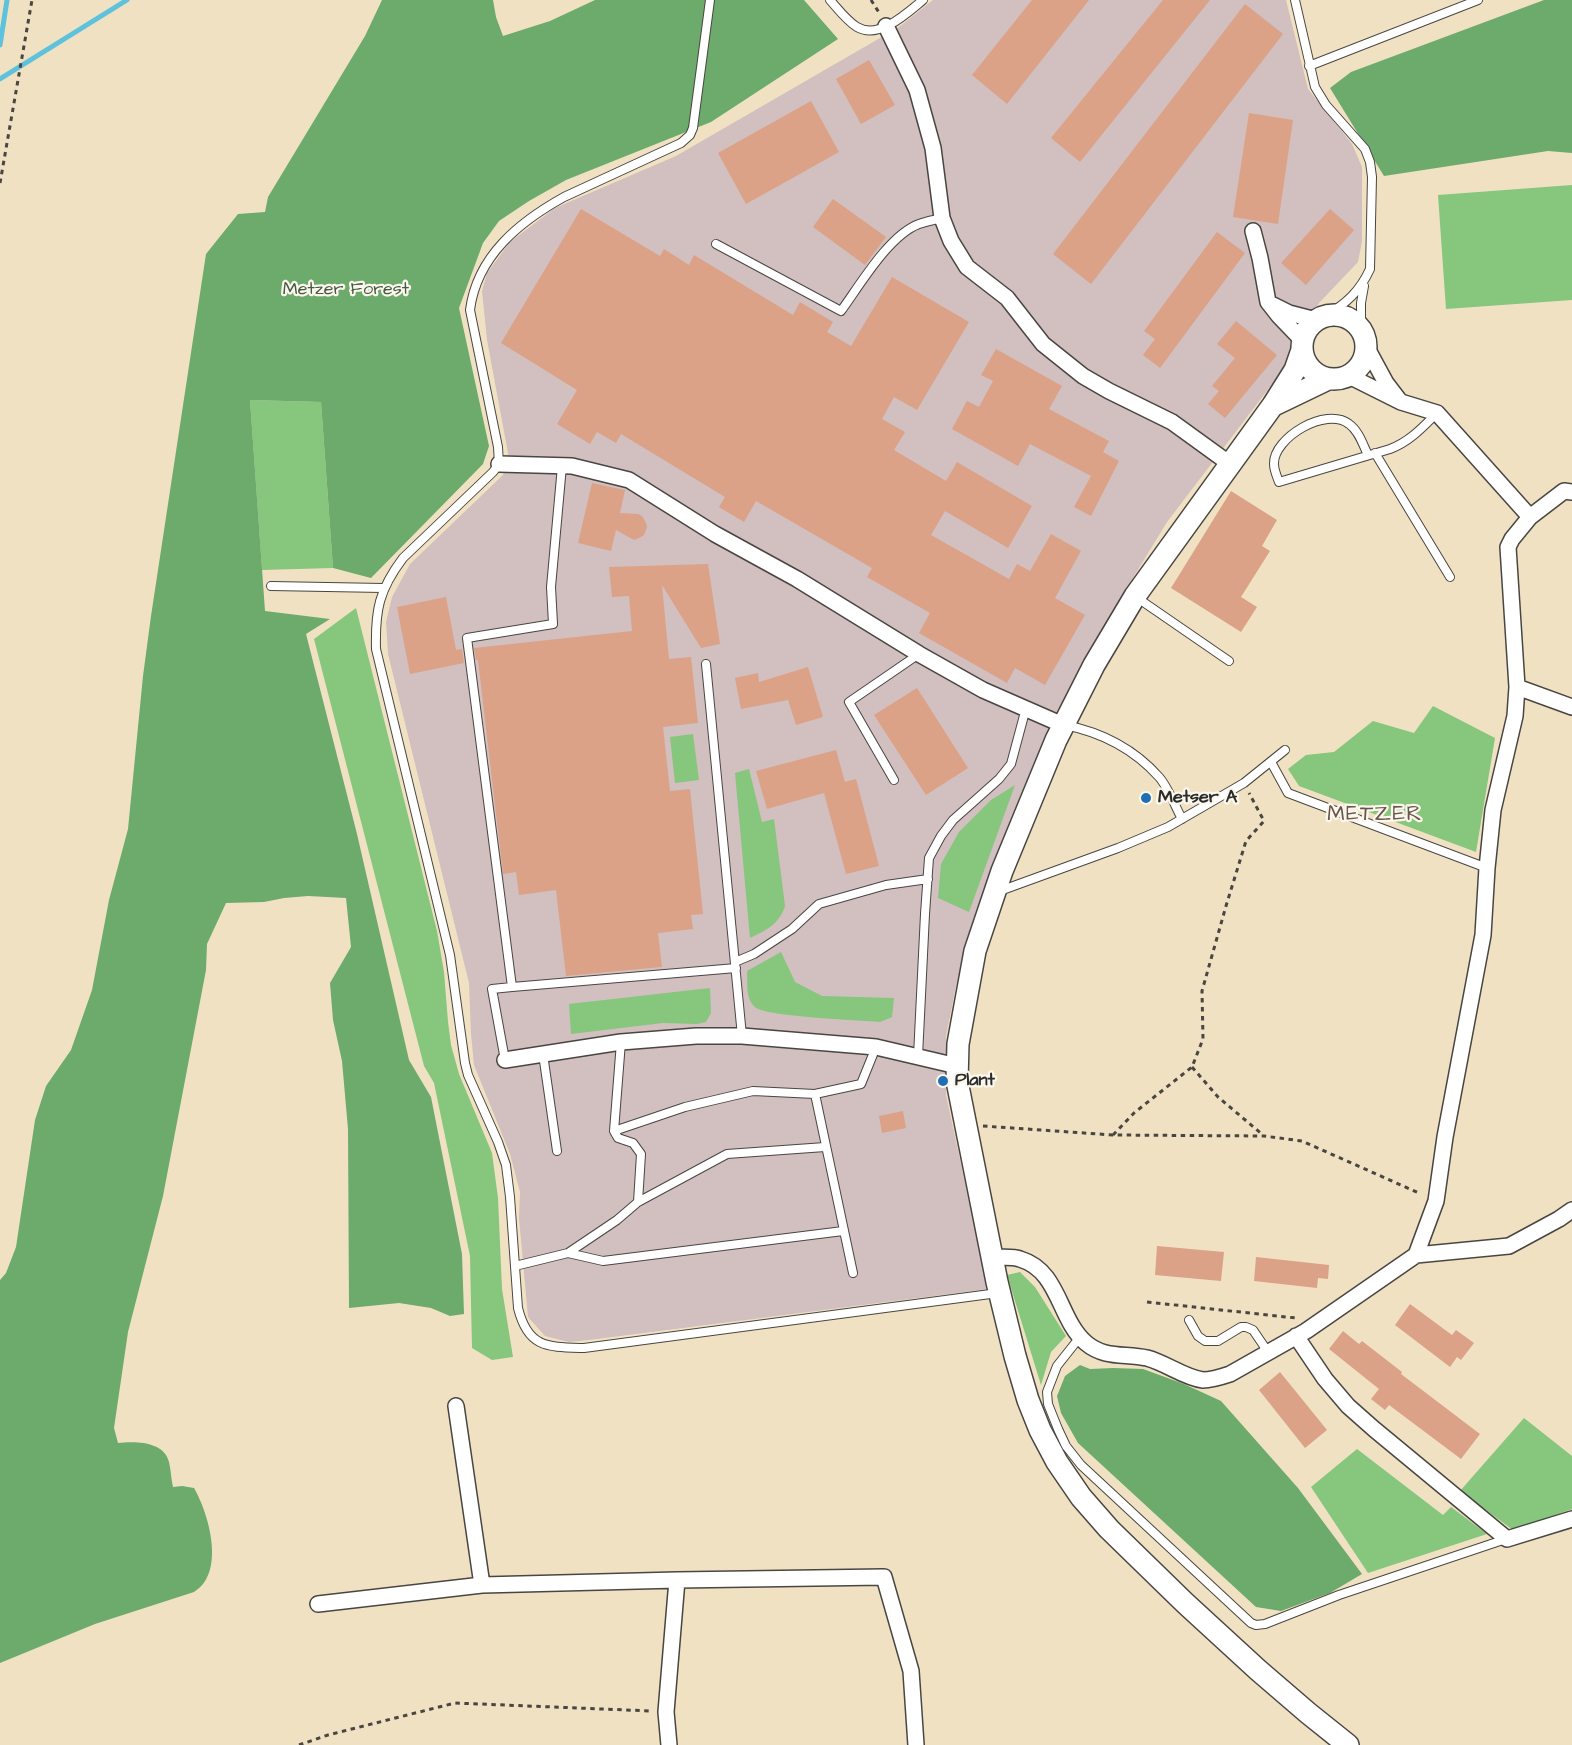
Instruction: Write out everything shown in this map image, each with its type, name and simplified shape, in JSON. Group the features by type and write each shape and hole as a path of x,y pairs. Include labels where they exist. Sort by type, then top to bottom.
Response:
{"street":[{"path":"886,26 917,90 933,148 942,218 951,241 967,267 1007,298 1043,344 1083,376 1172,422 1230,464"},
{"path":"1253,231 1268,302 1303,346 1305,360 1318,375 1328,379 1349,376 1362,364 1364,338"},
{"path":"1268,302 1280,309 1320,318 1341,315 1349,318 1364,338 1386,383 1401,402"},
{"path":"1320,318 1305,333 1295,370 1273,405 1135,596 1094,665 1064,725 1035,789 993,894 978,941 969,976 958,1044 957,1066 960,1100 1015,1356 1040,1430 1057,1462 1081,1497 1108,1529 1185,1603 1308,1713 1348,1745"},
{"path":"1349,376 1401,402 1437,412 1530,517"},
{"path":"1273,405 1328,379"},
{"path":"499,464 572,466 629,480 715,534 797,579 983,690 1064,725"},
{"path":"1416,1255 1436,1201 1445,1137 1482,935 1493,810 1515,716 1517,687 1508,547 1530,517 1564,491 1572,492"},
{"path":"1517,687 1572,707"},
{"path":"505,1060 621,1042 696,1036 742,1036 876,1047 957,1066"},
{"path":"992,1257 1018,1258 1044,1273 1053,1286 1074,1330 1097,1351 1112,1356 1148,1358 1195,1378 1206,1380 1230,1374 1301,1333 1416,1255 1509,1246 1559,1220 1572,1210"},
{"path":"1301,1333 1325,1379 1348,1406 1507,1539 1572,1519"},
{"path":"456,1406 482,1585"},
{"path":"318,1604 482,1585 884,1577 911,1671 916,1745"},
{"path":"669,1745 666,1712 677,1580"}],"lane":[{"path":"710,0 693,128 690,135 681,143 564,196 547,206 513,231 494,252 482,270 471,297 470,310 498,447 499,464 403,558 383,588 377,609 376,649 450,955 465,1063 506,1165 518,1308 522,1325 531,1338 562,1347 584,1348 1000,1293"},
{"path":"830,0 854,26 865,31 894,23 923,0"},
{"path":"1295,0 1315,87 1326,105 1365,149 1372,177 1370,269 1349,300 1320,318"},
{"path":"1309,66 1478,0"},
{"path":"716,244 841,311 890,244 918,224 942,218"},
{"path":"1364,281 1361,303 1364,338"},
{"path":"1437,412 1414,436 1399,446 1372,454 1279,482 1274,464 1276,453 1291,435 1306,425 1337,418 1348,423 1372,454 1450,577"},
{"path":"512,987 467,638 553,624 551,587 562,466"},
{"path":"271,586 383,588"},
{"path":"1135,596 1228,661"},
{"path":"894,780 849,702 920,654"},
{"path":"706,664 742,1036"},
{"path":"918,1056 924,914 929,858 953,820 999,779 1011,764 1026,708"},
{"path":"1064,725 1084,729 1123,746 1160,778 1182,819"},
{"path":"993,894 1168,827 1244,783 1285,750"},
{"path":"1271,762 1288,793 1487,868"},
{"path":"505,1060 492,989 735,965 792,929 819,904 886,885 928,879"},
{"path":"621,1042 614,1131 618,1138 633,1143 641,1154 638,1202"},
{"path":"614,1131 685,1107 753,1091 814,1094 861,1084 876,1047"},
{"path":"543,1054 557,1151"},
{"path":"814,1094 853,1273"},
{"path":"515,1266 568,1253 617,1220 638,1202 727,1154 825,1147"},
{"path":"568,1253 603,1261 843,1231"},
{"path":"1189,1320 1198,1336 1205,1341 1218,1341 1241,1327 1246,1327 1253,1330 1268,1352"},
{"path":"1080,1337 1057,1366 1047,1392 1048,1404 1066,1446 1081,1465 1251,1623 1264,1624 1339,1595 1507,1539"}],"path":[{"path":"0,183 33,0"},
{"path":"1113,1135 1134,1113 1192,1067 1203,1039 1202,992 1246,841 1264,820 1244,783"},
{"path":"1192,1067 1218,1097 1264,1137"},
{"path":"965,1125 1113,1135 1264,1137 1302,1141 1436,1201"},
{"path":"1147,1302 1297,1318 1301,1333"},
{"path":"299,1745 328,1735 455,1703 666,1712"}],"shaded area":[{"path":"933,0 1286,0 1308,89 1352,144 1362,167 1362,241 1358,262 1319,303 1289,362 1167,522 1114,609 1022,792 977,908 956,986 946,1036 946,1095 988,1289 569,1342 545,1336 528,1317 519,1218 520,1192 510,1154 474,1065 469,983 388,654 386,622 392,597 410,564 503,475 508,453 487,340 482,291 487,273 510,242 555,208 676,156 899,27"}],"green space":[{"name":"Metzer Forest","path":"382,0 493,0 503,36 550,21 595,0 804,0 838,39 711,122 566,180 499,221 483,243 459,308 489,446 483,464 371,578 333,568 321,402 250,400 265,611 330,619 306,634 357,834 409,1060 431,1097 462,1254 464,1314 450,1316 431,1308 399,1303 349,1308 348,1129 342,1061 333,1020 330,983 351,947 346,898 308,896 264,902 226,903 207,944 206,970 163,1196 128,1332 114,1428 118,1443 148,1444 155,1446 166,1455 173,1487 194,1488 209,1527 212,1543 210,1571 204,1583 194,1592 95,1624 0,1663 0,1280 6,1273 16,1247 35,1120 46,1086 71,1050 92,990 109,900 128,829 151,616 206,254 238,214 265,212 268,197 365,36"},
{"path":"1544,0 1572,0 1572,153 1548,151 1384,176 1330,88 1351,72"},
{"path":"1572,185 1572,300 1446,309 1438,195"},
{"path":"250,400 321,402 333,568 262,570"},
{"path":"356,608 437,931 444,972 451,1045 459,1074 492,1153 498,1198 502,1289 513,1357 492,1360 472,1348 470,1256 434,1083 424,1066 314,639"},
{"path":"1433,706 1495,738 1476,852 1299,786 1288,769 1306,755 1334,752 1373,721 1414,733"},
{"path":"693,734 699,780 675,783 670,737"},
{"path":"749,769 762,822 774,819 785,906 772,926 750,938 735,773"},
{"path":"1015,785 969,912 938,898 941,864 959,832 991,800"},
{"path":"781,952 795,982 822,996 894,998 892,1017 880,1022 834,1019 794,1016 755,1007 748,995 747,971"},
{"path":"710,988 711,1013 706,1022 663,1023 571,1034 569,1004"},
{"path":"1020,1272 1035,1287 1066,1336 1051,1352 1041,1385 1007,1275"},
{"path":"1080,1365 1090,1369 1143,1369 1221,1401 1298,1488 1362,1574 1330,1593 1281,1611 1256,1607 1078,1443 1061,1413 1057,1396 1065,1376"},
{"path":"1524,1418 1572,1456 1572,1509 1513,1530 1460,1491"},
{"path":"1357,1449 1443,1515 1451,1507 1487,1534 1368,1573 1311,1487"}],"building":[{"path":"1032,0 1089,0 1007,104 972,75"},
{"path":"1163,0 1210,0 1080,162 1051,138"},
{"path":"1245,4 1283,34 1091,284 1053,254"},
{"path":"869,60 895,105 861,124 836,79"},
{"path":"811,101 839,152 746,204 718,153"},
{"path":"1249,113 1293,120 1278,224 1233,217"},
{"path":"833,199 886,237 865,265 813,227"},
{"path":"581,209 660,256 664,249 689,265 694,255 793,315 800,302 833,322 827,332 851,346 892,277 969,322 917,410 894,397 882,419 905,432 894,450 946,481 957,462 1032,506 1008,548 945,511 931,535 1009,579 1017,564 1030,571 1051,534 1081,551 1055,598 1085,615 1045,685 1015,668 1007,683 919,633 930,613 867,577 872,568 756,501 744,522 719,507 725,497 621,434 616,443 597,432 590,444 557,424 577,390 501,343"},
{"path":"1330,209 1354,230 1306,285 1281,263"},
{"path":"1217,232 1245,253 1160,368 1143,355 1155,339 1144,331"},
{"path":"1236,321 1277,355 1225,418 1208,404 1219,391 1212,386 1235,358 1217,344"},
{"path":"996,349 1062,386 1049,409 1109,441 1103,452 1119,461 1091,516 1074,507 1091,476 1030,444 1018,466 952,429 967,401 979,407 993,381 981,375"},
{"path":"592,483 625,490 620,513 642,516 647,527 644,535 634,540 616,530 611,551 578,543"},
{"path":"1231,491 1277,520 1262,546 1270,551 1241,597 1257,607 1241,632 1171,588"},
{"path":"708,564 720,644 701,648 662,585 669,659 691,657 698,723 663,727 670,791 690,789 703,914 691,915 693,929 658,933 662,967 566,976 556,890 519,895 516,872 503,874 478,660 476,660 474,648 632,631 629,596 612,597 609,567"},
{"path":"446,597 456,650 462,649 464,663 410,674 397,607"},
{"path":"808,667 823,717 796,725 788,700 741,709 735,678 758,673 759,682"},
{"path":"917,688 968,768 926,795 874,715"},
{"path":"836,750 845,782 856,779 879,866 846,874 824,793 767,809 756,771"},
{"path":"903,1111 906,1128 882,1133 879,1116"},
{"path":"1157,1246 1224,1252 1221,1281 1155,1275"},
{"path":"1256,1257 1329,1265 1328,1279 1318,1278 1317,1288 1254,1281"},
{"path":"1410,1304 1452,1335 1456,1330 1474,1343 1461,1360 1457,1357 1450,1367 1395,1325"},
{"path":"1343,1331 1359,1344 1362,1341 1480,1434 1461,1459 1389,1405 1385,1410 1371,1399 1379,1389 1329,1349"},
{"path":"1280,1372 1327,1430 1305,1448 1259,1390"}],"waterway":[{"path":"0,45 7,0"},
{"path":"0,79 127,0"}],"place":[{"name":"Metser A","path":"1146,798"},
{"name":"Plant","path":"943,1081"}],"district":[{"name":"METZER","path":"1375,816"}]}
